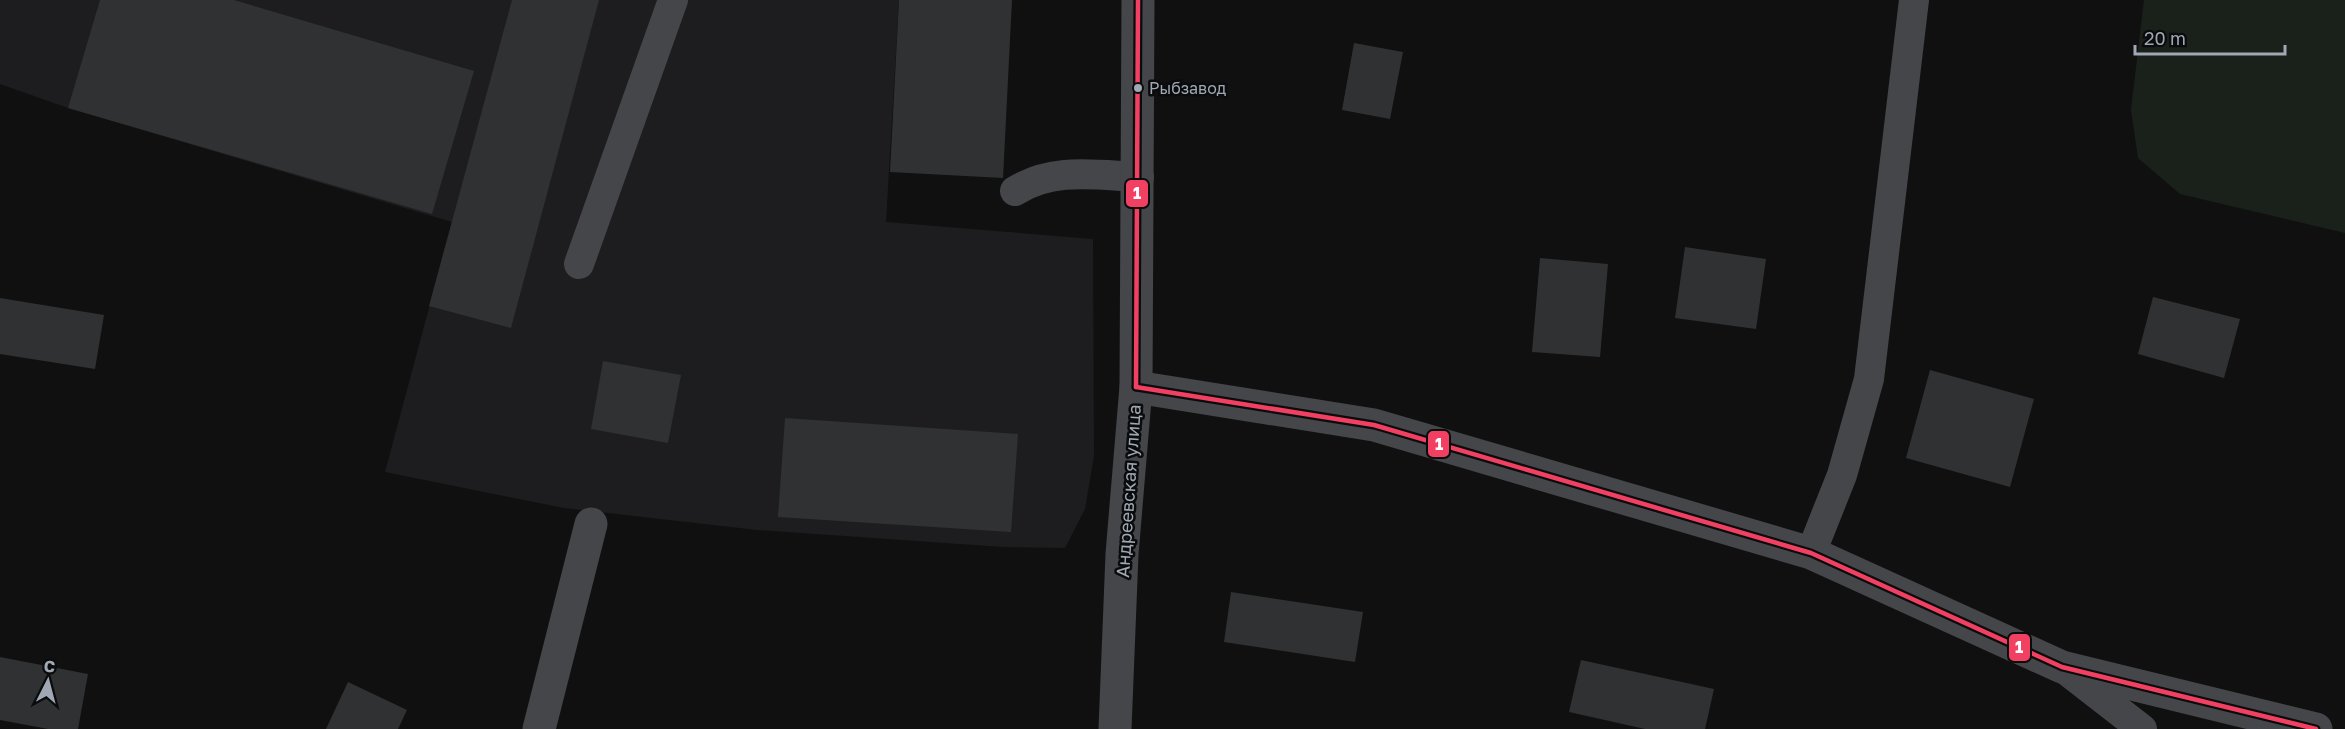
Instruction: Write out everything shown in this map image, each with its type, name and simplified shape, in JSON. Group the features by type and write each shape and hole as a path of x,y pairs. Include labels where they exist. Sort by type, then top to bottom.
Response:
{"street":[{"name":"Андреевская улица","path":"1115,729 1122,554 1136,387 1138,0"},
{"path":"1136,387 1374,425 1811,553 2062,667 2316,729"},
{"path":"539,729 591,525"}],"lane":[{"path":"579,264 673,0"},
{"path":"1811,553 1842,475 1869,379 1914,0"},
{"path":"1015,191 1033,180 1064,174 1138,177"},
{"path":"2062,667 2142,729"}],"shaded area":[{"path":"0,0 899,0 886,222 1093,239 1094,456 1085,509 1065,548 1003,547 757,530 564,508 385,472 452,222 68,108 0,84"},
{"path":"2144,0 2345,0 2345,233 2180,194 2138,158 2131,110"}],"building":[{"path":"100,0 234,0 474,71 432,214 68,108"},
{"path":"512,0 599,0 511,328 429,306"},
{"path":"899,0 1012,0 1003,178 890,172"},
{"path":"1354,43 1403,52 1390,119 1342,110"},
{"path":"1685,247 1766,259 1756,329 1675,318"},
{"path":"1540,258 1608,264 1600,357 1532,352"},
{"path":"2153,297 2240,319 2224,378 2138,354"},
{"path":"0,298 104,315 95,369 0,354"},
{"path":"603,361 681,375 668,443 591,429"},
{"path":"1930,370 2034,399 2010,487 1906,458"},
{"path":"785,418 1018,434 1011,532 778,517"},
{"path":"1231,592 1363,612 1355,662 1224,642"},
{"path":"0,657 88,674 78,729 48,729 0,720"},
{"path":"1581,660 1714,689 1705,729 1645,729 1569,712"},
{"path":"348,682 407,710 398,729 326,729"}],"transit line":[{"name":"1","path":"1136,387 1138,0"},
{"name":"1","path":"1136,387 1374,425 1811,553 2062,667 2316,729"}],"place":[{"name":"Рыбзавод","path":"1138,88"}]}
